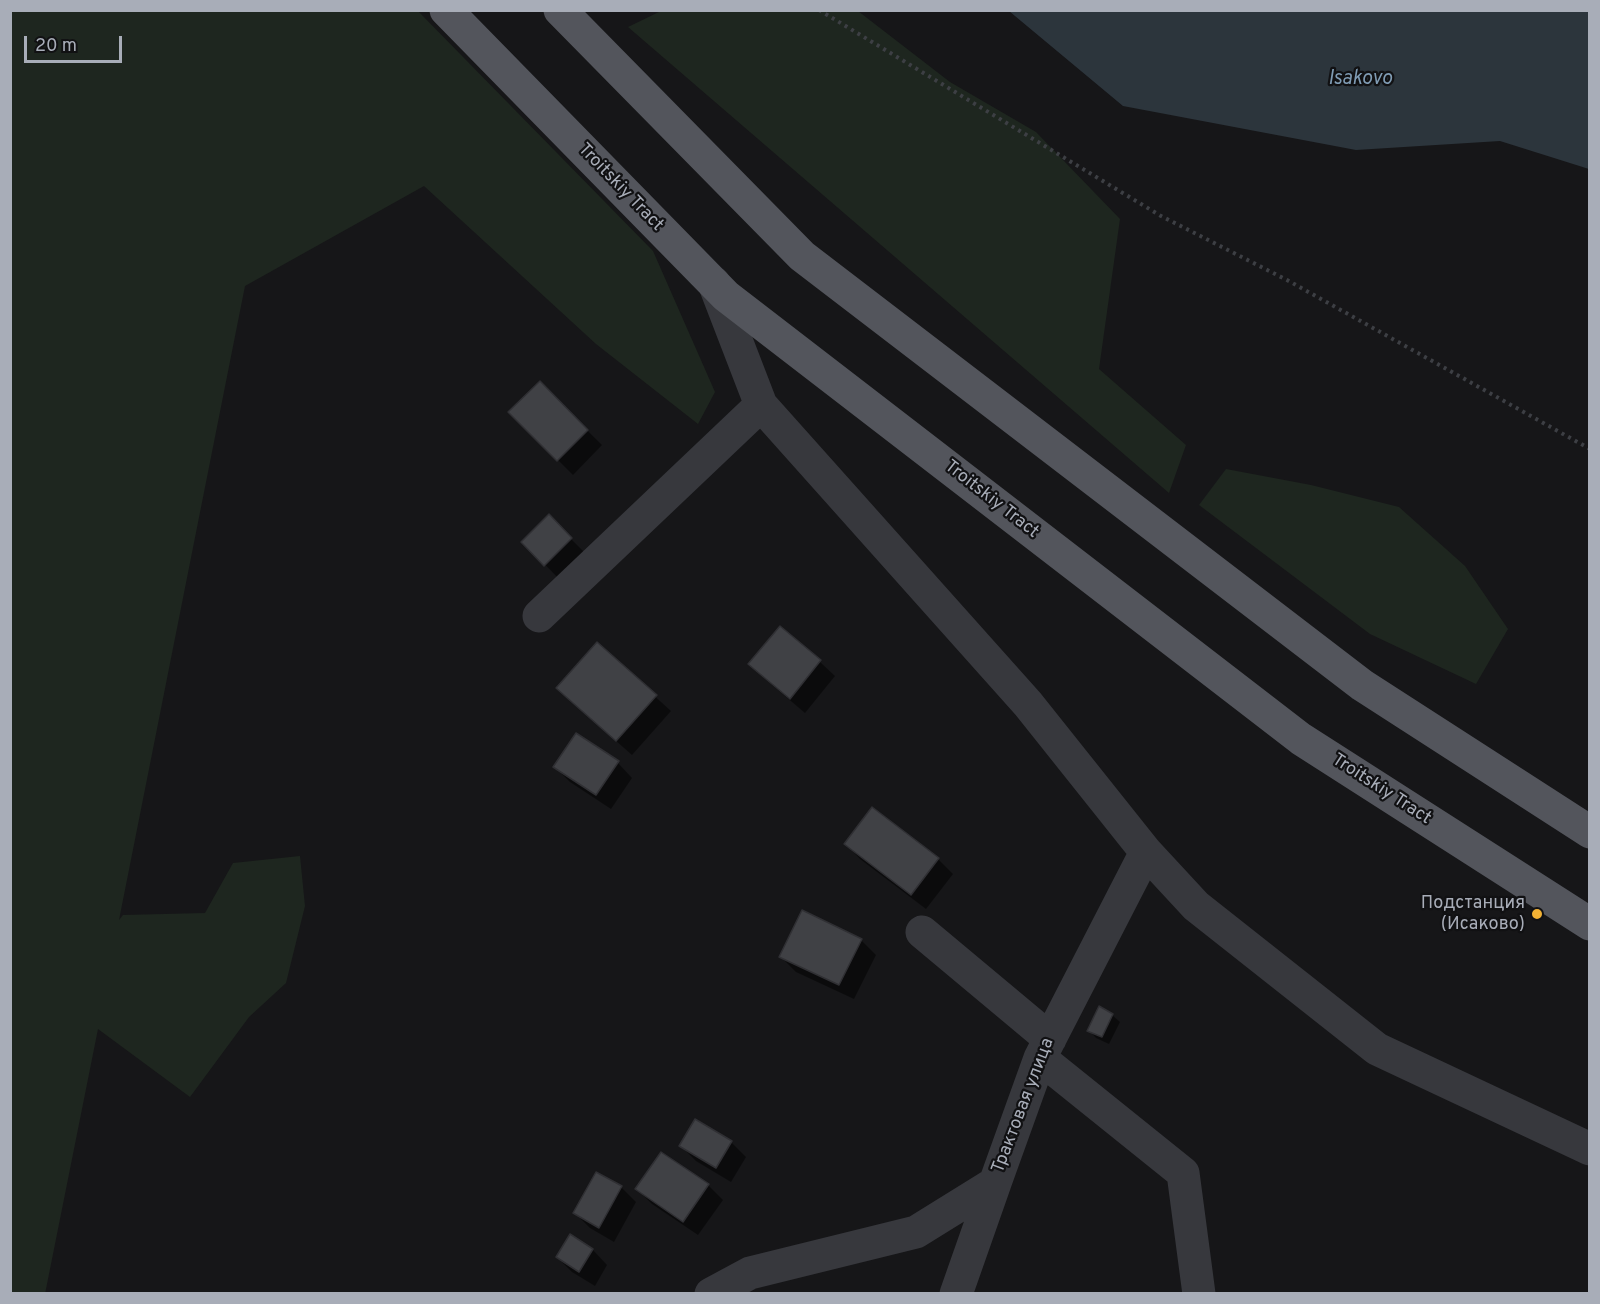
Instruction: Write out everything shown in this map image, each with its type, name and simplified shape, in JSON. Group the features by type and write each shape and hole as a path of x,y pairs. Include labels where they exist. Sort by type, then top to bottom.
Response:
{"main road":[{"name":"Troitskiy Tract","path":"446,10 726,296 1301,739 1590,924"},
{"path":"560,10 802,256 1362,685 1590,832"}],"street":[{"path":"714,284 762,405 1028,704 1146,852 1196,906 1377,1049 1590,1149"},
{"path":"539,616 762,405"},
{"name":"Трактовая улица","path":"711,1293 750,1273 916,1232 995,1183 1045,1048 1146,852"},
{"path":"922,932 1183,1173 1199,1293"},
{"path":"956,1293 995,1183"}],"path":[{"path":"819,10 1161,216 1287,280 1590,449"}],"shaded area":[{"path":"10,11 418,11 653,251 715,392 698,424 596,344 424,186 245,286 119,920 123,915 205,913 233,863 300,856 305,906 286,983 249,1017 190,1097 98,1029 45,1294 10,1293"},
{"path":"661,11 858,11 950,82 1036,132 1120,219 1099,369 1186,445 1169,493 628,27"},
{"path":"1226,469 1311,485 1399,507 1465,566 1508,629 1476,684 1370,634 1199,505"}],"water":[{"name":"Isakovo","path":"1009,11 1589,11 1589,169 1500,141 1356,150 1123,106"}],"building":[{"path":"540,381 588,430 557,461 508,412"},
{"path":"549,514 572,538 544,566 521,542"},
{"path":"780,626 821,660 790,699 748,664"},
{"path":"597,642 657,695 616,741 556,688"},
{"path":"576,733 619,761 596,795 553,767"},
{"path":"872,807 939,858 911,895 844,844"},
{"path":"802,910 862,939 839,985 779,957"},
{"path":"1099,1006 1113,1014 1102,1037 1087,1031"},
{"path":"695,1119 732,1141 716,1168 679,1146"},
{"path":"661,1152 709,1184 683,1222 635,1189"},
{"path":"596,1172 622,1186 599,1228 573,1213"},
{"path":"570,1234 593,1249 579,1272 556,1257"}],"place":[{"name":"Подстанция (Исаково)","path":"1537,914"}]}
